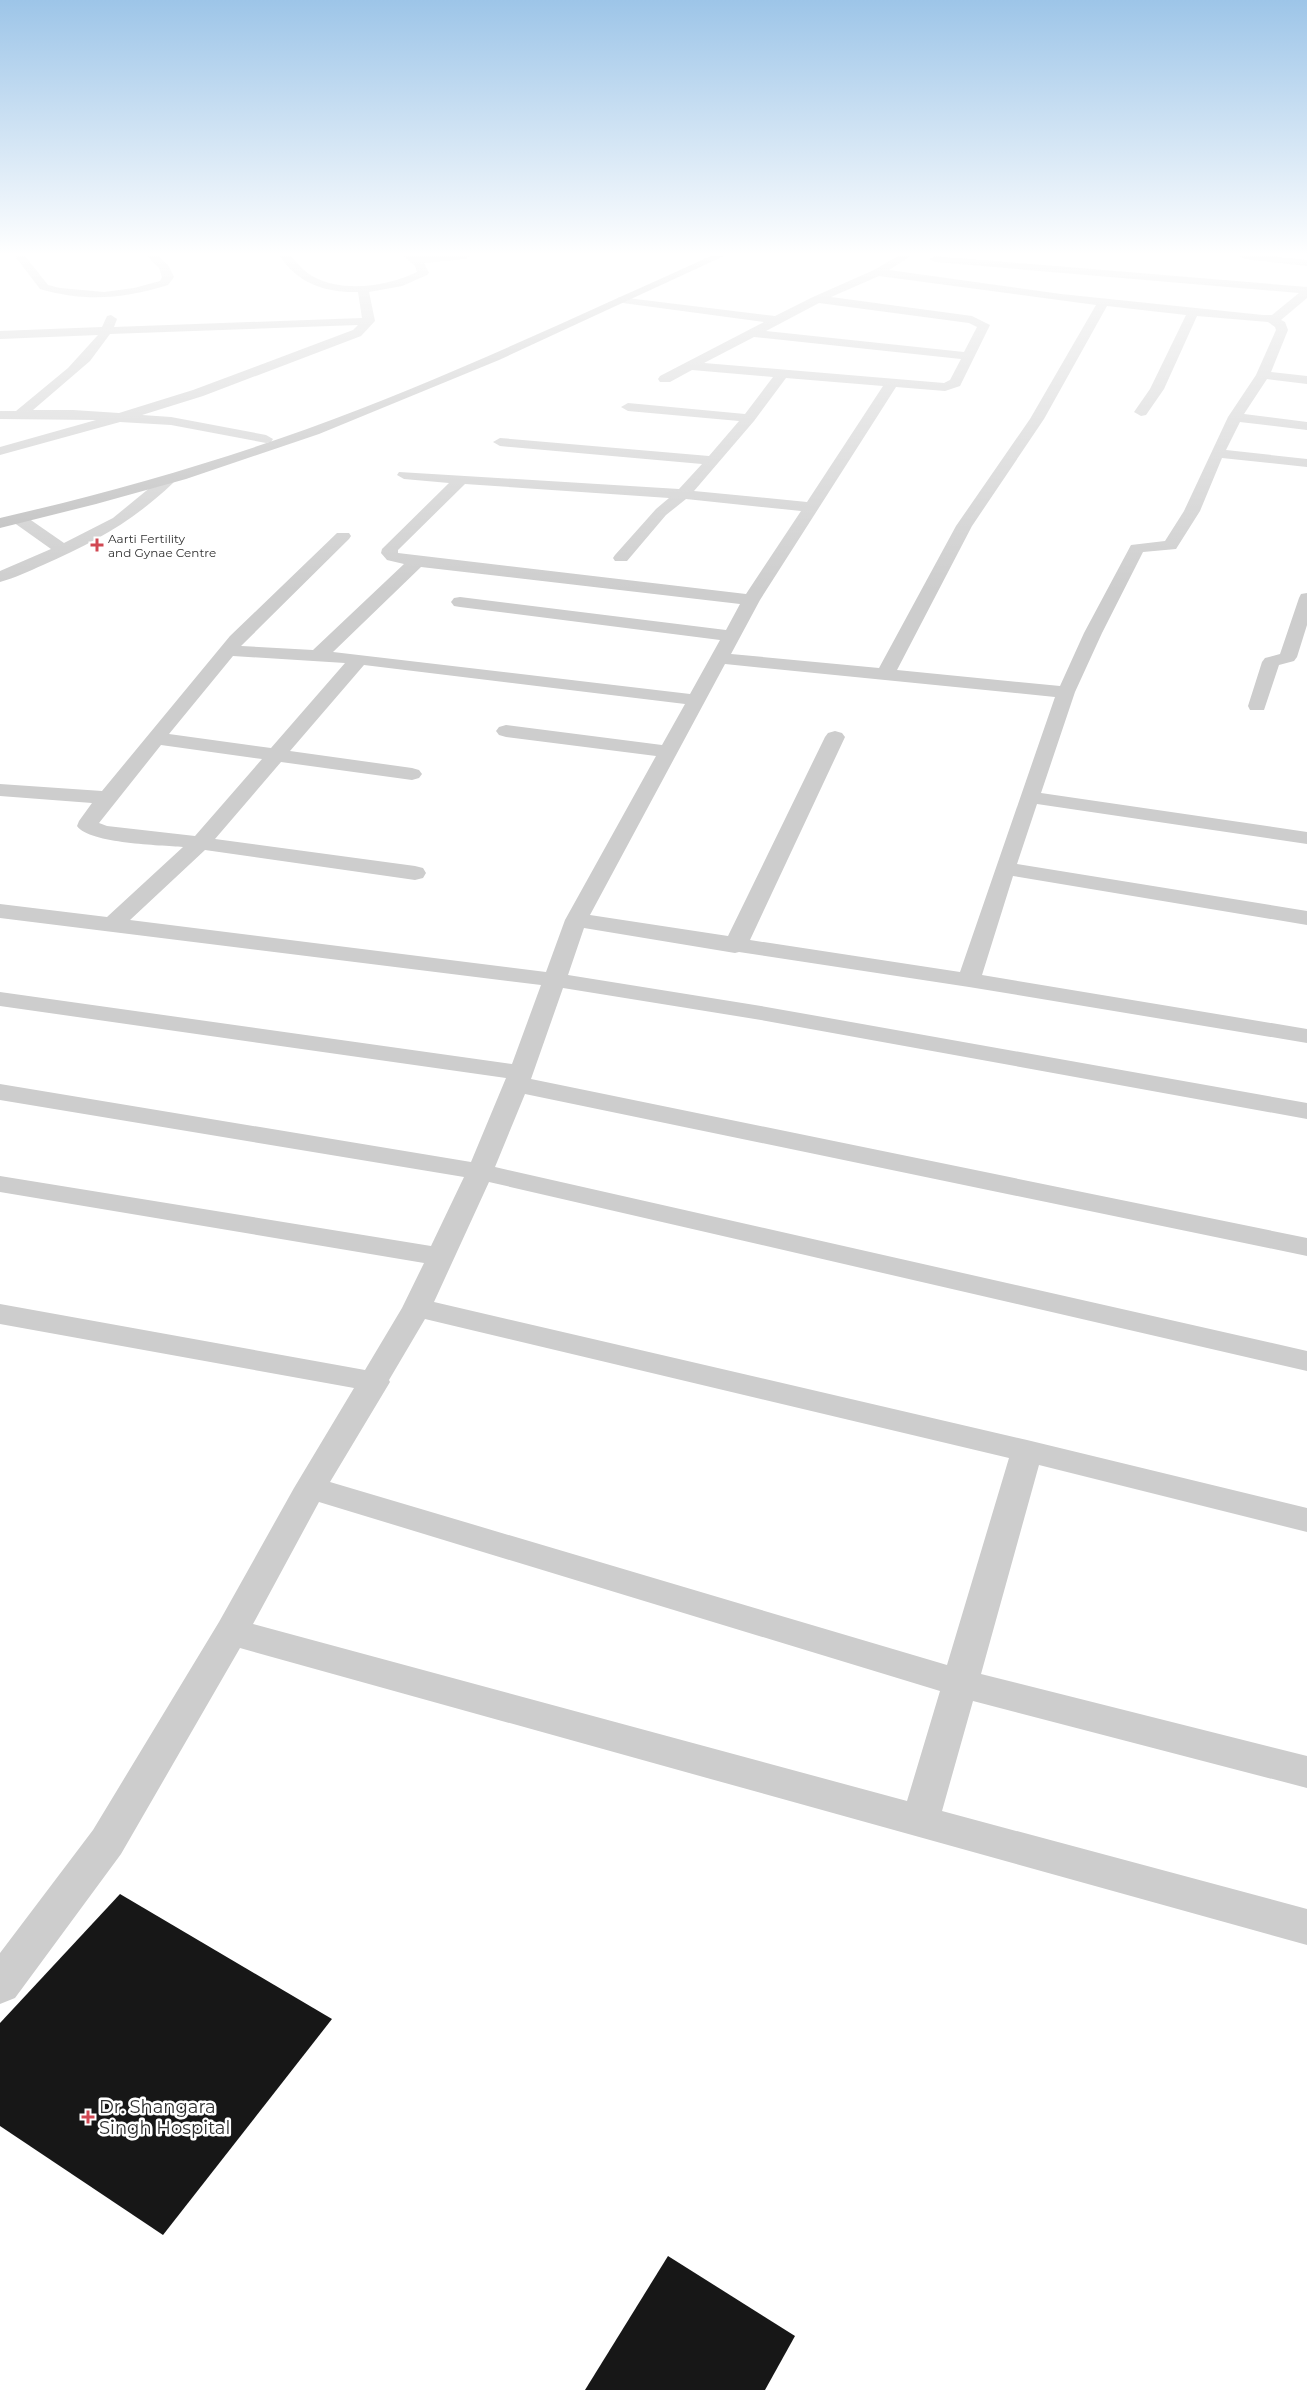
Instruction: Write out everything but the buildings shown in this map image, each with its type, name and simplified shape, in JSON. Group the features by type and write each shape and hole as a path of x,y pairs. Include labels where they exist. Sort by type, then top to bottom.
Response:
{"street":[{"path":"20,414 74,368"},
{"path":"0,451 198,393 265,368"},
{"path":"0,513 122,485 266,438 338,412 441,368"},
{"path":"0,523 168,480 240,457 359,414 466,368"},
{"path":"665,379 685,368"},
{"path":"706,368 892,384 952,386 961,368"},
{"path":"885,675 964,526 1037,419 1066,368"},
{"path":"1141,412 1156,389 1166,368"},
{"path":"969,980 1005,868 1066,692 1093,633 1137,548 1170,546 1192,511 1217,452 1235,417 1266,368"},
{"path":"621,558 670,502 683,494 713,461 782,374"},
{"path":"1263,375 1307,380"},
{"path":"0,1985 107,1842 230,1632 310,1488 418,1308 480,1172 518,1079 576,920 751,600 892,384"},
{"path":"628,408 749,418"},
{"path":"0,415 73,414 171,421 266,438"},
{"path":"1235,417 1307,426"},
{"path":"500,442 713,461"},
{"path":"1217,452 1307,463"},
{"path":"404,475 683,494 811,507"},
{"path":"460,479 390,549 389,554 393,557 419,562 751,600"},
{"path":"0,577 63,550 111,526 139,507 168,480"},
{"path":"19,519 63,550"},
{"path":"343,536 228,650 107,798 89,821 88,826 92,829 200,842 415,873"},
{"path":"318,656 412,565 419,562"},
{"path":"1257,706 1272,662 1288,657 1301,636 1307,598"},
{"path":"460,602 885,675 1066,692"},
{"path":"228,650 359,660 696,700"},
{"path":"113,924 200,842 359,660"},
{"path":"506,731 668,752"},
{"path":"735,946 835,737"},
{"path":"156,738 412,774"},
{"path":"0,790 107,798"},
{"path":"1030,797 1307,838"},
{"path":"1005,868 1307,918"},
{"path":"0,911 555,980 761,1013 1307,1111"},
{"path":"576,920 735,946 969,980 1307,1036"},
{"path":"0,999 518,1079 1307,1247"},
{"path":"0,1092 480,1172 1307,1361"},
{"path":"0,1184 442,1257"},
{"path":"418,1308 1027,1451 1307,1520"},
{"path":"0,1314 375,1382"},
{"path":"920,1822 1027,1451"},
{"path":"310,1488 960,1683 1307,1772"},
{"path":"230,1632 1307,1927"}],"place":[{"name":"Aarti Fertility and Gynae Centre","path":"97,545"},
{"name":"Dr. Shangara Singh Hospital","path":"88,2117"}]}
